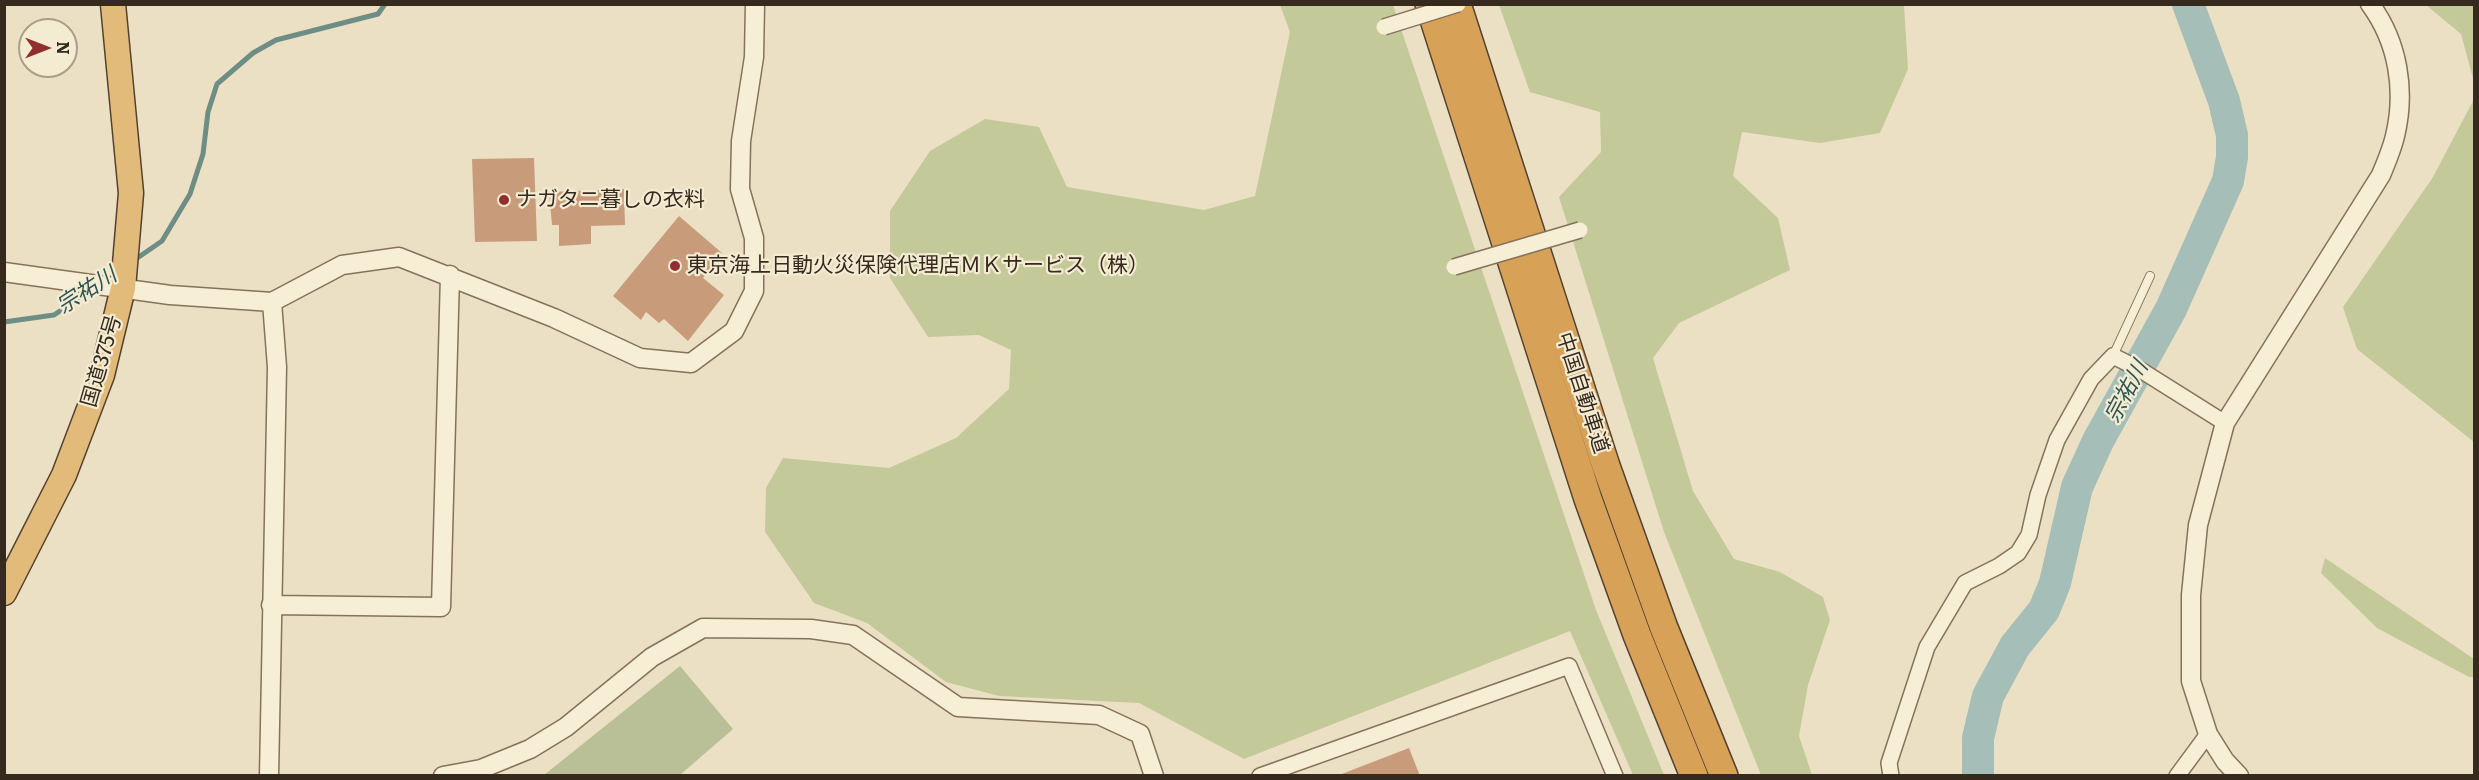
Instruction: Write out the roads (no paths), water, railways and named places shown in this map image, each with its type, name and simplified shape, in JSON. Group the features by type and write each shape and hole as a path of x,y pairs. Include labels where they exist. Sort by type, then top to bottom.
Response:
{"highway":[{"name":"国道375号","path":"4,593 64,475 102,375 123,288 131,193 113,4"},
{"name":"中国自動車道","path":"1429,4 1588,499 1637,634 1694,776"},
{"name":"中国自動車道","path":"1457,4 1606,466 1664,628 1724,776"}],"street":[{"path":"4,272 170,295 272,302 342,265 399,257 450,275 554,318 640,358 691,363 734,331 754,291 754,238 741,189 741,141 754,57 755,4"},
{"path":"1384,27 1457,4"},
{"path":"2239,776 2225,761 2208,734 2191,681 2191,595 2199,525 2225,423 2381,175 2395,137 2401,85 2394,51 2381,20 2370,4"},
{"path":"1454,267 1580,230"},
{"path":"271,605 441,607 450,275"},
{"path":"269,776 278,367 272,302"},
{"path":"1891,776 1889,763 1927,647 1965,583 1999,566 2018,553 2029,535 2038,495 2057,440 2091,379 2117,359 2139,369 2225,423"},
{"path":"443,776 481,769 530,749 566,727 652,657 703,628 715,628 810,629 853,635 958,707 1099,715 1140,734 1154,776"},
{"path":"1260,776 1569,666 1615,776"},
{"path":"2177,776 2208,734"}],"lane":[{"path":"2117,359 2150,276"}],"waterway":[{"path":"133,261 162,241 190,194 203,154 208,112 217,84 253,53 276,40 378,14 385,4"},
{"name":"宗祐川","path":"1978,776 1978,738 1988,696 2015,646 2044,610 2055,583 2077,487 2098,441 2171,309 2228,181 2232,157 2232,135 2224,101 2188,4"},
{"name":"宗祐川","path":"4,322 54,315 91,290"}],"place":[{"name":"ナガタニ暮しの衣料","path":"504,200"},
{"name":"東京海上日動火災保険代理店ＭＫサービス（株）","path":"675,266"}]}
